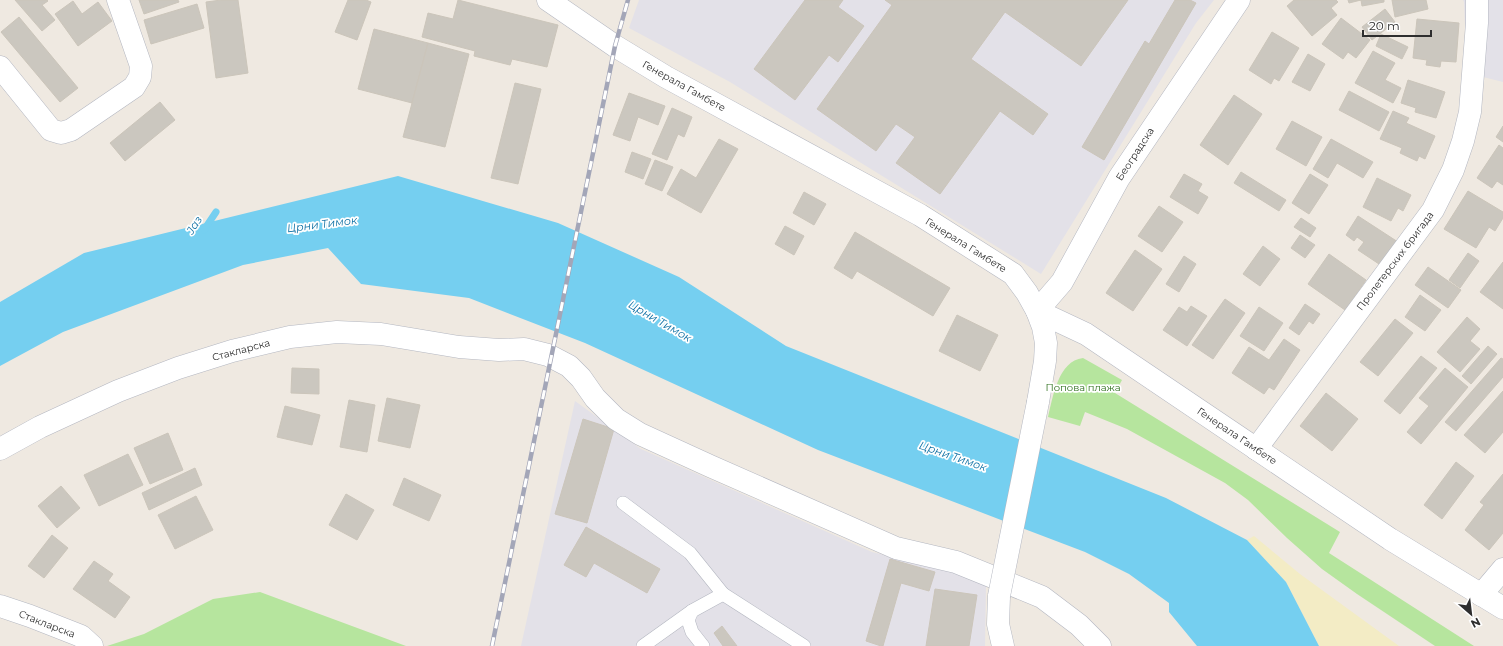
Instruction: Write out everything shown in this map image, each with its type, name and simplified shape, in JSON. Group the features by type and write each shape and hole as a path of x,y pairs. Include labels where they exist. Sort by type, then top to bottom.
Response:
{"street":[{"path":"0,67 51,130 61,133 71,130 134,87 140,77 141,66 118,0"},
{"name":"Генерала Гамбете","path":"548,0 615,46 666,77 945,230 1013,274 1027,293 1037,311 1086,334 1390,539 1503,608"},
{"name":"Београдска","path":"1037,311 1062,282 1119,178 1238,0"},
{"name":"Пролетерских бригада","path":"1256,449 1433,210 1453,170 1463,141 1470,112 1477,23 1477,0"},
{"path":"1003,646 998,624 1000,596 1045,361 1046,343 1043,327 1037,311"},
{"name":"Стакларска","path":"0,449 40,427 126,388 178,368 225,353 290,337 337,332 382,334 459,347 499,350 524,349 548,355 569,366 581,378 595,398 616,419 640,434 896,548 956,562 1042,597 1079,626 1100,646"},
{"path":"1481,595 1503,569"},
{"name":"Стакларска","path":"0,606 81,636 92,646"}],"lane":[{"path":"623,503 690,553 723,594 804,646"},
{"path":"643,646 692,611 723,594"},
{"path":"692,611 688,620 692,632 703,646"}],"shaded area":[{"path":"639,0 1214,0 1196,23 1041,274 730,82 629,28"},
{"path":"1463,0 1503,0 1503,82 1467,73"},
{"path":"575,401 641,449 872,552 951,571 986,586 985,646 521,646"}],"green space":[{"name":"Попова плажа","path":"1083,358 1122,380 1115,393 1340,532 1329,553 1474,646 1435,646 1322,569 1248,500 1225,483 1127,429 1085,412 1080,426 1048,417 1055,390 1062,373 1075,361"},
{"path":"260,592 406,646 107,646 144,634 213,599"}],"sand":[{"path":"1254,536 1300,574 1399,646 1319,646 1286,582 1247,540"}],"water":[{"name":"Црни Тимок","path":"398,176 558,223 679,277 786,346 1166,498 1247,540 1286,582 1319,646 1197,646 1169,612 1169,603 1129,574 1085,552 818,450 585,343 469,298 361,284 328,248 243,265 63,332 0,366 0,302 84,253"}],"building":[{"path":"15,0 47,0 48,1 42,5 55,20 42,31"},
{"path":"139,0 178,0 179,2 144,14"},
{"path":"238,0 248,73 216,78 206,2"},
{"path":"348,0 366,0 371,2 357,40 335,32"},
{"path":"458,0 558,25 547,67 512,59 510,65 474,56 475,51 422,37 428,13 453,19"},
{"path":"805,0 843,0 838,7 864,26 838,62 829,55 795,100 754,69"},
{"path":"885,0 1128,0 1081,66 1005,12 971,59 1048,114 1033,135 1000,111 940,194 896,163 915,137 896,124 876,151 817,109 892,5"},
{"path":"1175,0 1190,0 1196,3 1104,160 1082,147 1145,41 1149,44"},
{"path":"1294,0 1336,0 1338,2 1331,8 1337,15 1312,36 1287,6"},
{"path":"1348,0 1361,0 1349,3"},
{"path":"1361,0 1384,0 1384,2 1362,6"},
{"path":"1392,0 1426,0 1428,9 1395,17"},
{"path":"73,1 82,14 98,2 112,21 78,46 55,14"},
{"path":"197,4 204,28 151,44 144,20"},
{"path":"1385,9 1395,22 1372,40 1362,27"},
{"path":"19,17 78,88 60,102 1,32"},
{"path":"1341,18 1370,40 1356,58 1348,52 1343,59 1322,44"},
{"path":"1417,19 1459,23 1456,62 1441,61 1440,67 1426,65 1427,60 1413,58"},
{"path":"374,29 428,43 412,103 358,89"},
{"path":"1272,32 1299,48 1279,81 1274,78 1271,84 1249,70"},
{"path":"1381,34 1408,47 1402,59 1376,46"},
{"path":"428,43 469,54 445,147 403,137"},
{"path":"1373,51 1395,63 1385,80 1401,88 1393,103 1355,83"},
{"path":"1308,54 1325,64 1310,91 1292,82"},
{"path":"1408,80 1445,92 1436,118 1415,112 1416,108 1401,103"},
{"path":"515,83 541,89 518,184 491,178"},
{"path":"1349,91 1389,112 1379,131 1339,110"},
{"path":"629,93 665,106 658,125 638,117 630,141 613,135"},
{"path":"1234,95 1262,114 1228,165 1200,145"},
{"path":"160,102 175,120 125,161 110,143"},
{"path":"672,108 692,117 684,137 678,134 667,160 652,154"},
{"path":"1393,111 1409,118 1406,123 1435,136 1425,159 1419,156 1417,161 1400,153 1402,148 1380,139"},
{"path":"1292,121 1322,137 1306,166 1276,149"},
{"path":"1503,126 1503,142 1496,137"},
{"path":"719,139 738,149 701,213 667,194 681,169 696,178"},
{"path":"1331,139 1373,162 1363,178 1337,163 1328,178 1313,169"},
{"path":"1499,145 1503,148 1503,185 1497,181 1492,188 1477,178"},
{"path":"632,152 651,159 643,179 625,172"},
{"path":"655,160 673,167 662,191 645,184"},
{"path":"1241,172 1286,200 1279,211 1234,183"},
{"path":"1184,174 1202,184 1198,191 1208,197 1198,214 1170,197"},
{"path":"1310,174 1328,185 1309,214 1292,203"},
{"path":"1377,178 1411,195 1403,211 1398,208 1391,221 1363,207"},
{"path":"1468,191 1503,212 1503,218 1495,231 1489,227 1476,248 1444,229"},
{"path":"804,192 826,204 814,225 793,213"},
{"path":"1159,206 1183,222 1162,252 1138,236"},
{"path":"1358,216 1398,242 1382,266 1358,250 1364,242 1357,237 1354,241 1346,235"},
{"path":"1301,218 1316,228 1310,237 1294,227"},
{"path":"785,226 804,236 794,255 775,244"},
{"path":"855,232 950,288 933,316 857,271 852,279 834,268"},
{"path":"1300,235 1315,245 1305,258 1291,248"},
{"path":"1263,246 1280,259 1260,286 1243,274"},
{"path":"1135,250 1162,269 1133,311 1106,293"},
{"path":"1468,253 1479,261 1460,288 1449,280"},
{"path":"1329,254 1366,280 1345,310 1308,284"},
{"path":"1184,256 1196,264 1179,292 1166,284"},
{"path":"1503,262 1503,309 1480,292"},
{"path":"1428,267 1461,290 1448,308 1415,285"},
{"path":"1420,295 1441,310 1425,331 1405,317"},
{"path":"1225,299 1245,313 1213,359 1192,345"},
{"path":"1305,304 1320,314 1313,324 1309,321 1299,335 1289,328"},
{"path":"1191,306 1207,316 1187,346 1163,330 1179,307 1187,312"},
{"path":"1259,307 1283,323 1264,351 1240,336"},
{"path":"957,315 998,335 980,371 939,351"},
{"path":"1467,317 1480,329 1470,341 1480,349 1460,372 1437,352"},
{"path":"1395,319 1413,333 1378,376 1360,362"},
{"path":"1284,339 1300,350 1274,390 1269,387 1264,394 1232,373 1249,347 1269,360"},
{"path":"1488,346 1497,354 1471,384 1462,376"},
{"path":"1421,356 1437,368 1400,414 1384,401"},
{"path":"1501,358 1503,359 1503,377 1456,431 1445,422"},
{"path":"292,368 319,369 319,394 291,393"},
{"path":"1445,368 1468,387 1421,444 1407,432 1429,406 1419,398"},
{"path":"1503,391 1503,432 1485,453 1464,435"},
{"path":"1326,393 1358,419 1332,451 1300,426"},
{"path":"387,398 420,405 410,448 378,441"},
{"path":"349,400 375,405 367,452 340,447"},
{"path":"285,406 320,415 312,445 277,437"},
{"path":"583,419 614,429 587,523 555,514"},
{"path":"168,433 183,470 150,484 134,448"},
{"path":"128,454 143,485 99,506 84,475"},
{"path":"1456,462 1474,476 1442,519 1424,505"},
{"path":"195,468 202,485 149,510 142,493"},
{"path":"1503,474 1503,533 1489,550 1465,530 1484,505 1480,502"},
{"path":"404,478 441,495 429,521 393,505"},
{"path":"61,486 80,508 57,528 38,506"},
{"path":"346,494 374,510 357,540 329,525"},
{"path":"196,496 213,530 175,549 158,515"},
{"path":"586,527 660,569 647,593 594,563 586,577 564,565"},
{"path":"52,535 68,548 44,578 28,566"},
{"path":"890,559 935,572 929,591 901,583 883,646 881,646 866,641"},
{"path":"94,561 113,574 108,581 130,597 115,618 73,589"},
{"path":"935,589 977,595 969,646 926,646"},
{"path":"722,626 737,646 723,646 714,633"}],"waterway":[{"name":"Јаз","path":"204,230 216,212"}],"railway":[{"path":"492,646 615,46 628,0"}]}
